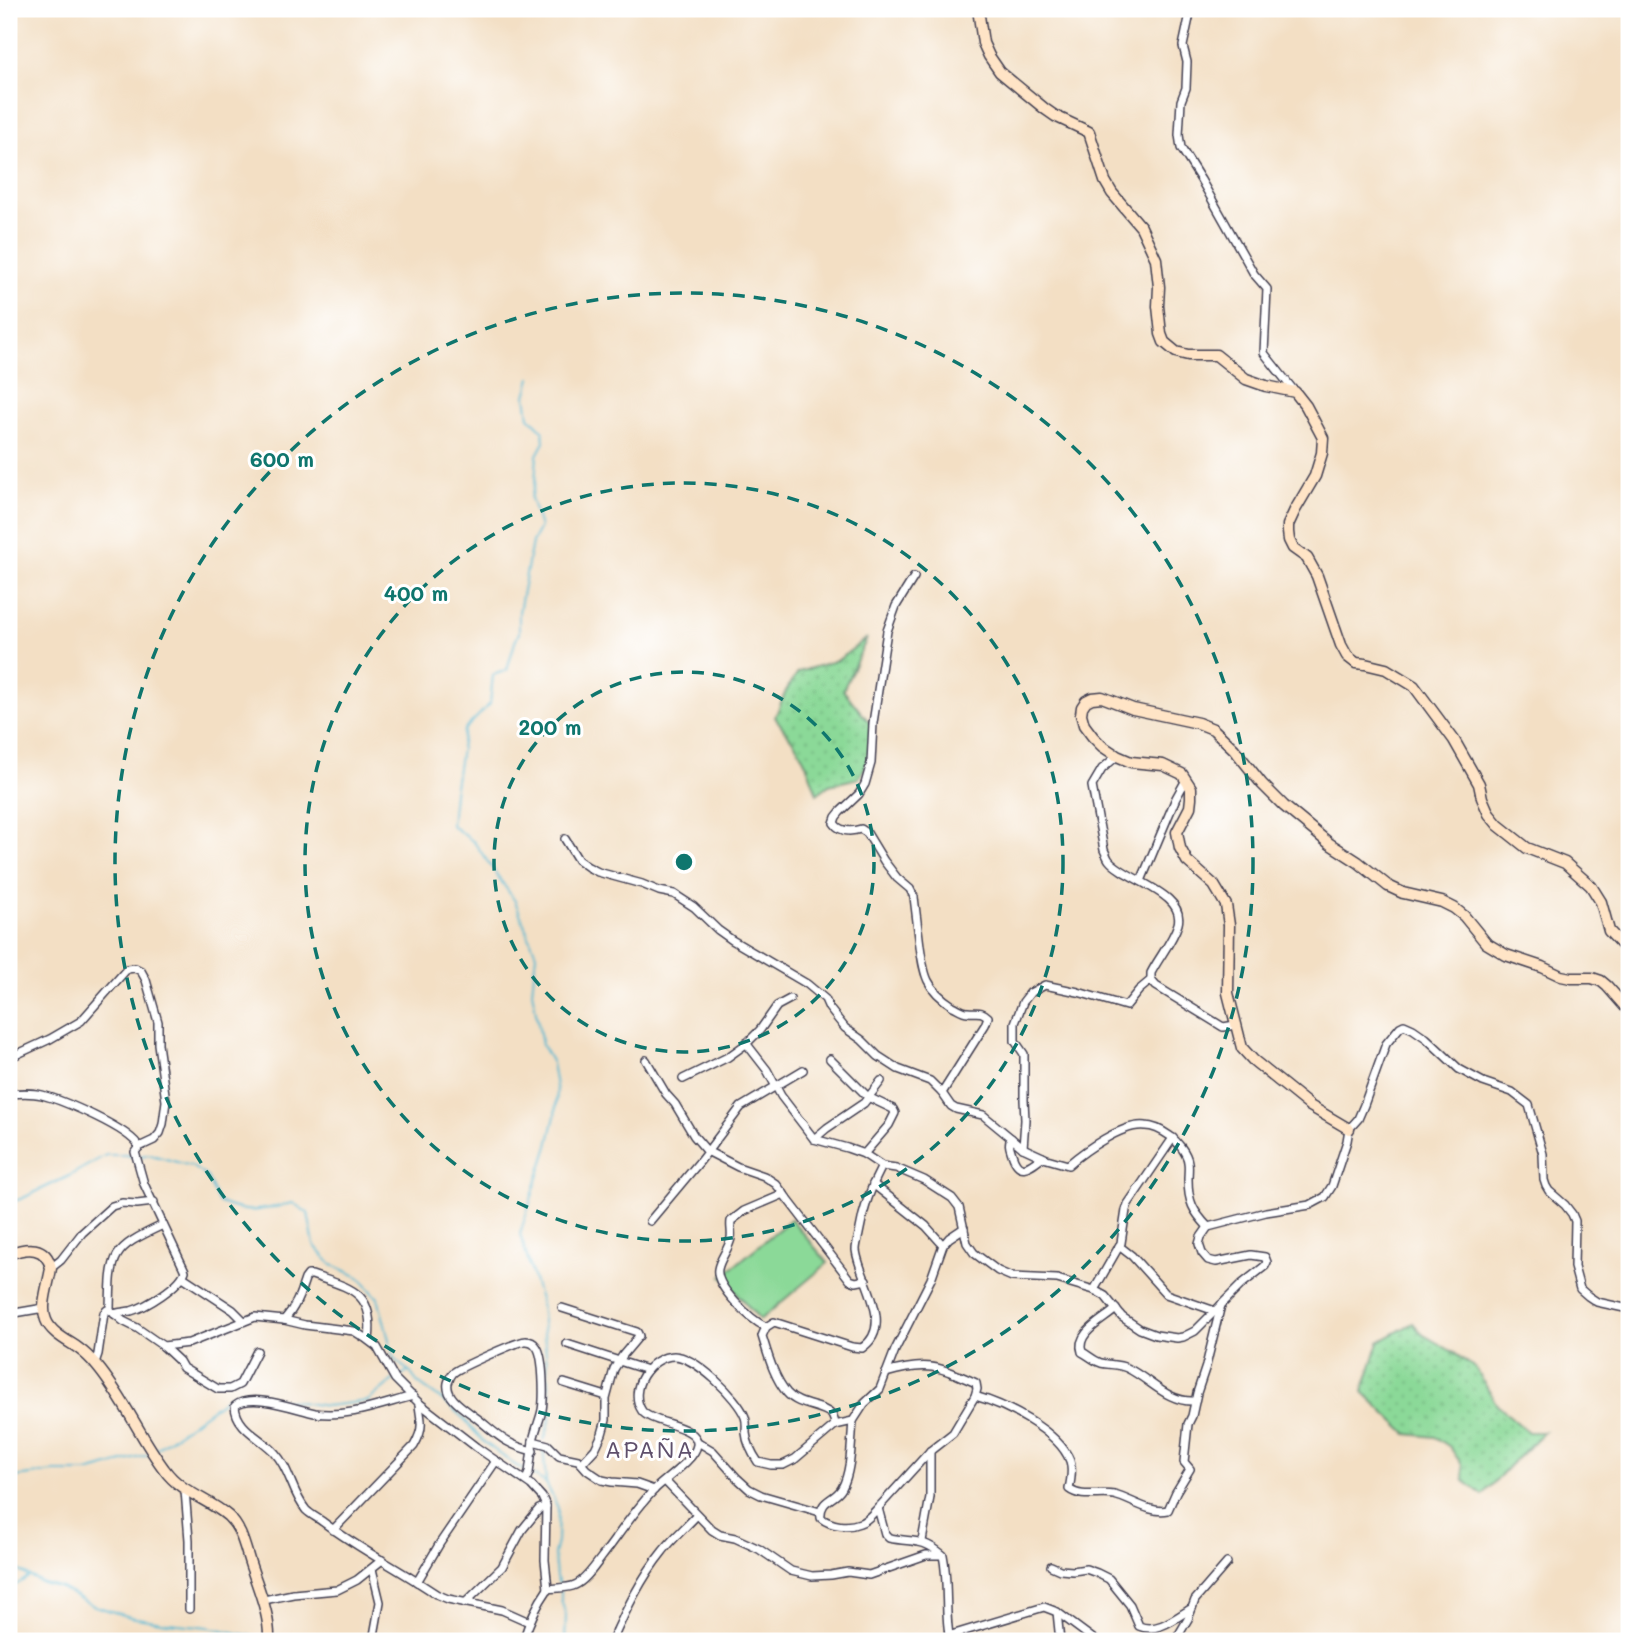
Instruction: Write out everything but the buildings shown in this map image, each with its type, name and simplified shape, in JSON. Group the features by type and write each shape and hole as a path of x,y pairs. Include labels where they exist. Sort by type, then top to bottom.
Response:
{"street":[{"path":"978,9 983,43 1000,72 1055,116 1089,132 1105,181 1141,228 1156,259 1158,306 1164,342 1176,352 1188,355 1216,355 1247,379 1295,392"},
{"path":"1191,9 1183,46 1187,62 1186,88 1181,101 1181,148 1254,274 1267,289 1264,354 1306,406 1323,438 1322,453 1315,476 1289,525 1289,540 1293,548 1307,558 1317,576 1347,656 1356,663 1386,669 1414,686 1454,740 1479,784 1489,814 1498,825 1527,848 1565,863 1591,886 1601,902 1609,932 1629,953"},
{"path":"914,577 896,606 887,631 873,723 871,763 865,784 836,817 834,823 836,827 846,831 861,829 867,833 897,878 910,889 914,897 927,981 947,1002 965,1012 980,1012 988,1017 942,1093"},
{"path":"1349,1129 1310,1105 1253,1060 1242,1048 1228,993 1226,905 1214,885 1187,861 1180,848 1177,832 1186,818 1191,788 1182,774 1163,765 1131,762 1117,756 1093,737 1084,725 1081,714 1086,701 1102,697 1133,709 1198,723 1213,729 1283,806 1376,878 1403,893 1442,902 1454,908 1486,943 1506,955 1561,976 1601,981 1629,1011"},
{"path":"1023,1148 1024,1054 1015,1041 1015,1023 1023,1002 1030,993 1045,985 1126,1006 1151,980 1157,961 1179,921 1172,902 1116,866 1104,850 1092,786 1102,769 1117,756"},
{"path":"1141,881 1186,780"},
{"path":"565,839 578,860 588,867 674,894 685,900 718,930 807,984 825,999 845,1028 878,1056 898,1069 930,1081 951,1106 983,1115 1023,1148 1059,1164 1068,1165 1101,1140 1142,1125 1173,1138 1188,1162 1187,1181 1193,1210 1208,1227"},
{"path":"9,1058 81,1021 124,971 131,967 138,969 146,980 158,1022 158,1044 166,1101 160,1133 154,1140 139,1147 135,1158 144,1184 185,1271 183,1277 170,1289 141,1307 112,1312"},
{"path":"1151,980 1156,986 1223,1027 1235,1025"},
{"path":"683,1079 736,1052 756,1035 777,1006 790,999"},
{"path":"746,1043 814,1139 864,1154 882,1167 895,1168 924,1180 952,1198 959,1207 967,1243 974,1253 998,1271 1012,1277 1057,1279 1094,1290 1105,1296 1122,1317 1140,1329 1177,1338 1195,1331 1267,1262 1265,1257 1251,1255 1216,1262 1208,1260 1199,1244 1208,1227 1266,1212 1310,1205 1325,1197 1332,1186 1349,1129 1364,1105 1386,1044 1400,1027 1404,1026 1426,1038 1466,1073 1512,1092 1529,1105 1543,1154 1546,1186 1565,1205 1575,1222 1574,1267 1580,1289 1597,1302 1629,1309"},
{"path":"830,1059 869,1097 895,1113 889,1125 864,1154"},
{"path":"646,1060 694,1136 707,1151 776,1184 850,1280 866,1280"},
{"path":"650,1221 741,1107 803,1070"},
{"path":"814,1139 858,1108 881,1081"},
{"path":"9,1094 39,1094 79,1109 121,1130 134,1139 139,1147"},
{"path":"1011,1138 1009,1143 1015,1163 1019,1167 1030,1166 1042,1157"},
{"path":"1094,1290 1119,1246 1128,1204 1173,1138"},
{"path":"835,1426 832,1416 826,1411 796,1401 786,1392 774,1370 762,1336 766,1327 774,1322 852,1347 862,1348 868,1344 876,1328 875,1307 860,1268 856,1249 864,1208 882,1167"},
{"path":"873,1184 926,1226 943,1245"},
{"path":"766,1327 725,1292 717,1271 731,1239 731,1221 744,1211 784,1194"},
{"path":"51,1268 112,1206 154,1202"},
{"path":"112,1312 110,1277 118,1253 129,1242 163,1225"},
{"path":"886,1373 926,1365 949,1371 976,1383 977,1389 953,1433 930,1451 863,1522 833,1525 826,1523 820,1512 822,1506 842,1489 853,1441 853,1421 864,1404 880,1388 895,1350 931,1279 943,1245 964,1228"},
{"path":"1119,1246 1132,1256 1166,1294 1215,1311"},
{"path":"9,1254 21,1249 43,1253 51,1268 44,1308 47,1323 95,1363 127,1408 150,1451 179,1486 217,1508 237,1526 264,1600 269,1641"},
{"path":"284,1320 293,1311 305,1279 312,1275 349,1288 358,1294 366,1305 369,1317 369,1340"},
{"path":"183,1277 233,1310 244,1321"},
{"path":"975,1396 1016,1413 1055,1438 1070,1460 1072,1472 1069,1489 1072,1492 1112,1494 1164,1512 1168,1510 1190,1469 1184,1462 1188,1424 1221,1304"},
{"path":"9,1314 44,1308"},
{"path":"562,1308 637,1332 639,1336 614,1369 606,1396 606,1420 602,1434 595,1449 582,1463"},
{"path":"1116,1309 1083,1337 1080,1345 1082,1352 1100,1363 1119,1364 1178,1399 1195,1401"},
{"path":"95,1363 106,1310 163,1346 183,1368 218,1389 230,1389 240,1384 257,1351"},
{"path":"163,1346 189,1343 262,1316 355,1331 369,1340 377,1347 395,1379 419,1403 496,1461 526,1480 542,1497 546,1506 545,1560 548,1589 538,1603 523,1641"},
{"path":"526,1480 530,1473 543,1400 538,1348 535,1344 524,1341 510,1345 452,1374 448,1387 450,1396 500,1438 516,1447 533,1451"},
{"path":"567,1344 647,1370"},
{"path":"820,1512 749,1489 713,1451 698,1442 693,1433 644,1415 639,1407 637,1394 640,1381 647,1370 671,1356 694,1364 722,1386 739,1406 746,1419 746,1437 751,1453 758,1462 771,1465 783,1465 835,1426 853,1421"},
{"path":"564,1383 606,1396"},
{"path":"413,1395 366,1409 332,1414 258,1401 239,1402 235,1406 235,1412 245,1427 283,1463 307,1511 333,1530 436,1594 502,1610 529,1622"},
{"path":"333,1530 414,1446 419,1438 422,1422 419,1403"},
{"path":"535,1441 548,1445 559,1456 578,1460 587,1471 601,1480 638,1483 654,1490"},
{"path":"548,1589 575,1585 589,1573 654,1490 690,1457 698,1442"},
{"path":"922,1541 930,1497 930,1451"},
{"path":"417,1582 496,1461"},
{"path":"665,1481 712,1531 759,1549 792,1571 812,1576 848,1572 869,1575 926,1555 943,1555"},
{"path":"185,1490 189,1540 188,1609"},
{"path":"465,1603 502,1567 522,1530 539,1509 546,1506"},
{"path":"878,1508 885,1534 889,1538 922,1541 943,1555 947,1575 949,1639 1044,1607 1057,1612 1096,1641"},
{"path":"612,1641 651,1567 664,1549 697,1516"},
{"path":"264,1600 337,1590 349,1585 382,1560"},
{"path":"1175,1641 1200,1594 1227,1563"},
{"path":"1051,1566 1060,1570 1086,1569 1109,1579 1130,1605 1139,1626 1145,1629 1157,1627 1192,1608"},
{"path":"372,1569 380,1602 373,1641"},
{"path":"1057,1612 1060,1641"}],"green space":[{"path":"867,638 843,690 873,727 871,757 859,778 829,785 817,794 798,748 775,717 798,672 838,660"},
{"path":"791,1219 828,1263 760,1320 722,1276"},
{"path":"1413,1323 1422,1334 1476,1369 1497,1405 1528,1432 1544,1432 1483,1495 1464,1481 1462,1465 1450,1447 1435,1437 1407,1434 1363,1392 1379,1342"}],"waterway":[{"path":"531,378 526,396 529,417 543,431 544,442 537,455 531,498 540,527 532,542 519,612 519,633 507,670 493,675 490,704 464,730 451,825 474,842 515,901 536,954 532,991 542,1045 552,1063 557,1092 548,1146 520,1234 541,1303 550,1394 550,1421 544,1440"},
{"path":"138,1157 148,1154 191,1166 207,1177 218,1202 229,1206 256,1210 293,1203 308,1213 314,1245 331,1264 359,1277 378,1298 394,1359 409,1371 418,1383 461,1416 484,1442 525,1471"},
{"path":"9,1202 69,1176 106,1155 133,1157"},
{"path":"398,1377 408,1371"},
{"path":"155,1450 228,1397 253,1395 326,1406 368,1401 393,1380"},
{"path":"543,1445 546,1483"},
{"path":"9,1478 53,1472 87,1472 148,1455"},
{"path":"530,1473 546,1483 558,1508 554,1554 556,1577 560,1585"},
{"path":"9,1566 43,1583 61,1588 92,1605 130,1617 209,1627 261,1638 264,1641"},
{"path":"9,1589 29,1577"},
{"path":"561,1590 566,1615 565,1641"},
{"path":"545,1641 565,1641"}],"district":[{"name":"APAÑA","path":"650,1448"}]}
